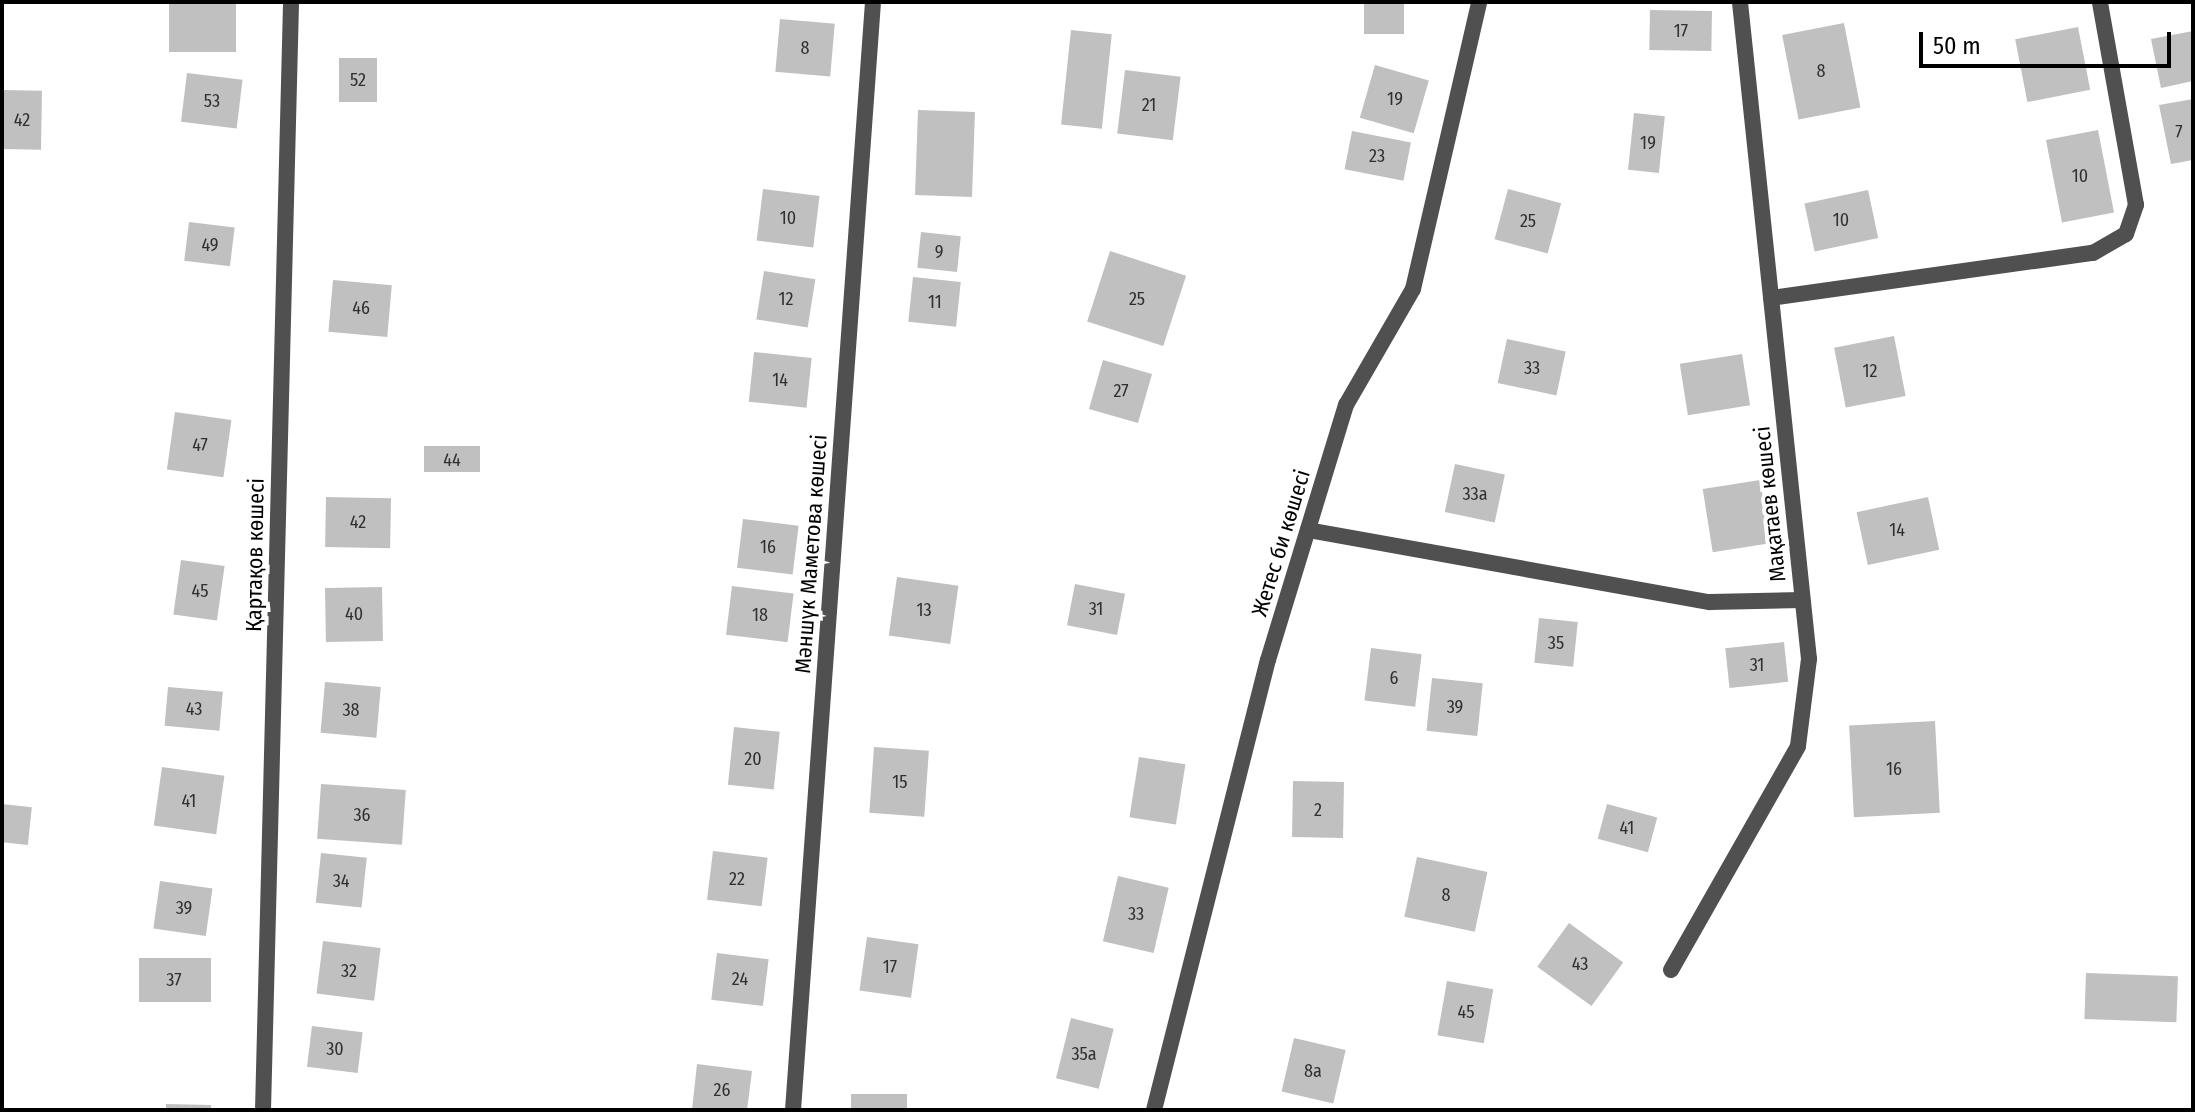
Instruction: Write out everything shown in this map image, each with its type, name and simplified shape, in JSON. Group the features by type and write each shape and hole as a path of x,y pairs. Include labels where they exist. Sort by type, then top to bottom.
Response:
{"street":[{"name":"Қартақов көшесі","path":"263,1110 291,2"},
{"name":"Мәншүк Маметова көшесі","path":"793,1110 873,2"},
{"name":"Жетес би көшесі","path":"1154,1110 1268,660 1346,405 1413,289 1479,2"},
{"name":"Мақатаев көшесі","path":"1671,970 1798,746 1809,659 1740,2"},
{"path":"1771,298 2093,253 2126,234 2136,205 2100,2"},
{"path":"1308,530 1710,602 1802,600"}],"building":[{"path":"169,2 236,2 236,52 169,52"},
{"path":"1364,2 1404,2 1404,34 1364,34"},
{"path":"1650,10 1712,11 1711,51 1649,50"},
{"path":"780,19 835,24 830,77 775,72"},
{"path":"1844,23 1860,107 1799,119 1782,35"},
{"path":"2078,27 2090,90 2027,102 2015,39"},
{"path":"1071,30 1112,34 1102,129 1061,124"},
{"path":"2193,31 2193,81 2161,88 2151,39"},
{"path":"339,58 377,58 377,102 339,102"},
{"path":"1375,65 1429,80 1414,133 1360,118"},
{"path":"1125,70 1181,77 1173,140 1117,134"},
{"path":"187,73 243,80 237,128 181,122"},
{"path":"2,90 42,91 41,150 2,149"},
{"path":"2193,99 2193,160 2171,164 2159,105"},
{"path":"918,110 975,112 972,197 915,195"},
{"path":"1634,113 1665,116 1659,173 1628,170"},
{"path":"2098,130 2114,212 2062,223 2046,140"},
{"path":"1352,131 1411,142 1403,181 1345,169"},
{"path":"763,189 820,196 813,248 757,241"},
{"path":"1508,189 1561,203 1548,253 1495,239"},
{"path":"1868,190 1878,238 1815,251 1804,204"},
{"path":"189,222 235,228 230,266 184,261"},
{"path":"921,232 961,236 957,272 917,268"},
{"path":"1110,251 1186,276 1163,346 1087,321"},
{"path":"764,271 815,279 808,328 756,319"},
{"path":"913,277 961,282 956,327 908,322"},
{"path":"333,280 392,285 387,337 328,332"},
{"path":"1894,336 1906,396 1846,408 1834,348"},
{"path":"1507,339 1566,351 1556,395 1498,383"},
{"path":"754,352 812,358 806,408 749,402"},
{"path":"1742,354 1750,405 1688,415 1680,364"},
{"path":"1103,360 1152,374 1138,423 1089,409"},
{"path":"175,412 231,420 223,477 167,469"},
{"path":"424,446 480,446 480,472 424,472"},
{"path":"1455,464 1505,475 1495,523 1445,512"},
{"path":"1760,480 1770,543 1713,552 1703,489"},
{"path":"326,497 391,498 390,548 325,547"},
{"path":"1928,497 1939,550 1868,565 1857,512"},
{"path":"743,519 799,526 793,574 737,568"},
{"path":"181,560 225,566 217,621 173,614"},
{"path":"897,577 958,586 950,644 889,635"},
{"path":"1075,584 1125,594 1117,635 1067,625"},
{"path":"732,586 794,594 788,642 726,635"},
{"path":"382,587 383,641 326,642 325,588"},
{"path":"1539,618 1578,622 1573,667 1534,663"},
{"path":"1784,642 1788,682 1730,688 1725,648"},
{"path":"1371,648 1422,654 1415,707 1365,701"},
{"path":"1432,678 1483,683 1477,736 1426,731"},
{"path":"325,682 381,687 376,738 321,733"},
{"path":"168,687 223,692 219,731 165,726"},
{"path":"1935,721 1940,813 1854,817 1849,726"},
{"path":"734,727 780,732 774,789 728,785"},
{"path":"874,747 929,751 924,817 869,813"},
{"path":"1139,757 1185,764 1176,825 1129,817"},
{"path":"162,767 224,776 216,834 154,825"},
{"path":"1293,781 1344,782 1343,838 1292,837"},
{"path":"321,784 406,790 402,845 317,839"},
{"path":"2,804 32,807 28,845 2,842"},
{"path":"1607,804 1657,817 1648,852 1598,839"},
{"path":"713,851 768,858 762,906 707,900"},
{"path":"321,853 367,858 362,908 316,903"},
{"path":"1417,857 1487,872 1475,932 1404,917"},
{"path":"1118,876 1169,888 1154,953 1103,941"},
{"path":"160,881 212,888 206,936 153,929"},
{"path":"1569,923 1623,962 1591,1006 1537,967"},
{"path":"867,937 918,944 911,998 859,990"},
{"path":"323,941 381,948 374,1001 317,994"},
{"path":"717,953 769,959 763,1006 711,1000"},
{"path":"139,958 211,958 211,1002 139,1002"},
{"path":"2086,973 2178,976 2176,1022 2084,1019"},
{"path":"1447,981 1493,989 1484,1043 1437,1035"},
{"path":"1071,1018 1114,1029 1099,1089 1056,1078"},
{"path":"312,1026 363,1032 358,1073 307,1067"},
{"path":"1294,1038 1346,1050 1333,1104 1282,1092"},
{"path":"697,1064 752,1071 747,1110 692,1110"},
{"path":"851,1094 907,1094 907,1110 851,1110"},
{"path":"166,1104 211,1105 211,1110 166,1110"}]}
